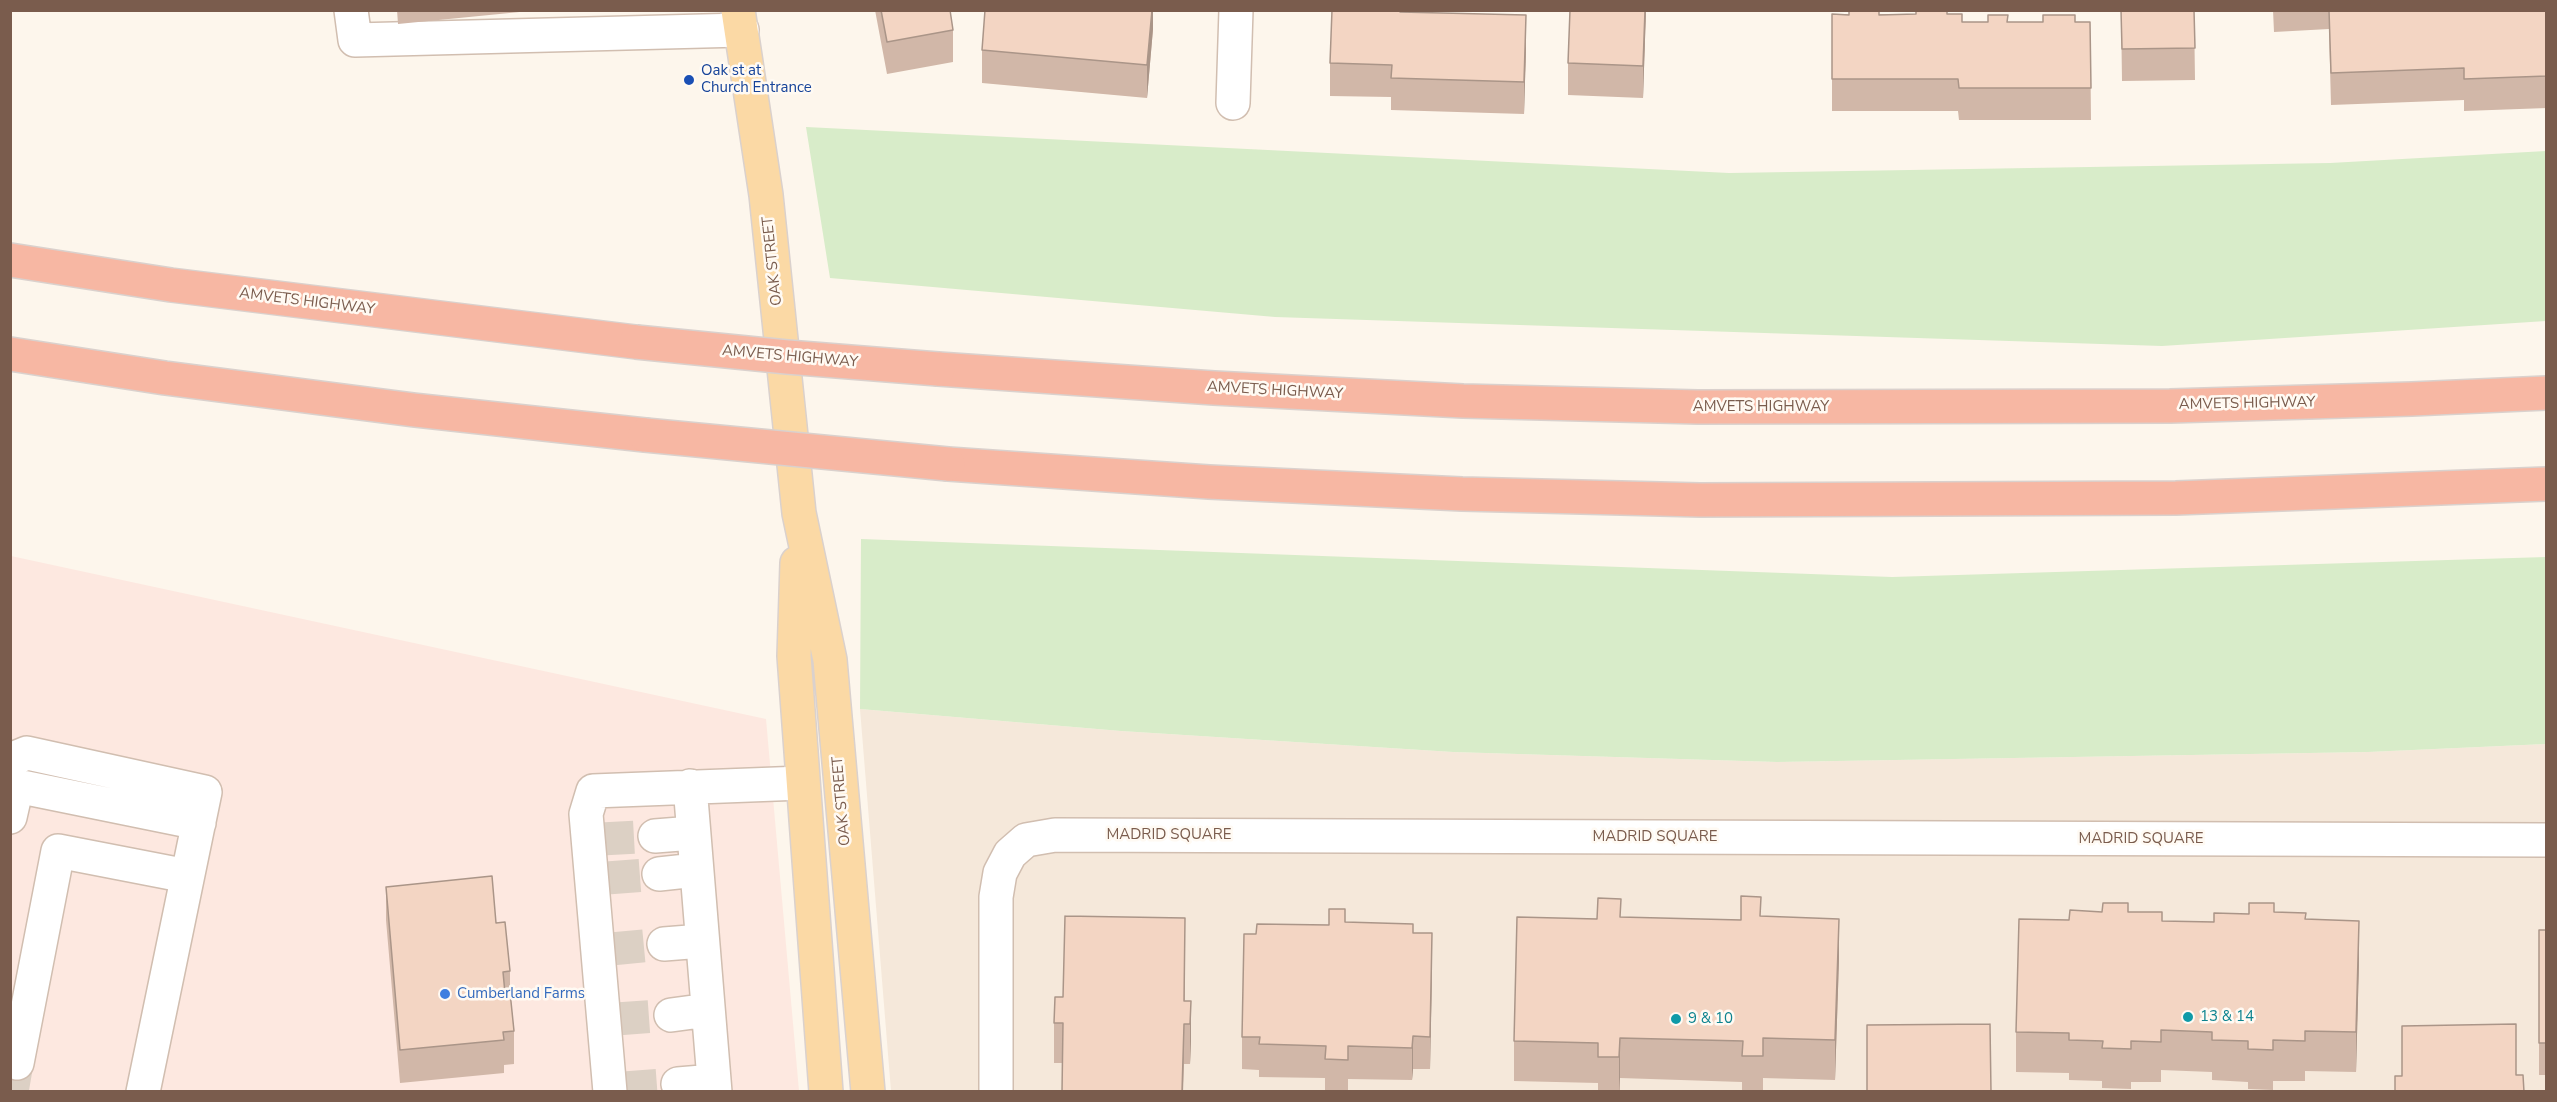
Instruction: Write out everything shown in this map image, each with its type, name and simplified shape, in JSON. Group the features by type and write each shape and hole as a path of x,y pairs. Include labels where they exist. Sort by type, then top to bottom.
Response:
{"highway":[{"name":"AMVETS HIGHWAY","path":"10,260 183,286 636,342 787,357 1214,388 1463,401 1686,407 2170,406 2547,393"},
{"path":"10,354 165,378 366,404 645,435 948,464 1209,482 1462,494 1700,500 2176,498 2547,484"}],"main road":[{"name":"OAK STREET","path":"740,20 766,195 799,513 830,660 868,1092"},
{"name":"OAK STREET","path":"799,513 794,656 826,1092"}],"street":[{"path":"351,10 355,40 740,20"},
{"path":"1233,103 1236,10"},
{"path":"10,760 27,753 205,792 142,1092"},
{"path":"615,1089 595,839 586,814 594,791 802,783"},
{"path":"10,817 17,786 199,823"},
{"path":"678,1084 715,1086 690,786"},
{"path":"655,836 693,833"},
{"name":"MADRID SQUARE","path":"996,1092 996,897 1000,873 1010,854 1026,840 1054,835 2547,840"},
{"path":"17,1063 58,851 187,876"},
{"path":"659,874 696,870"},
{"path":"664,944 702,941"},
{"path":"671,1015 708,1010"}],"shaded area":[{"path":"11,556 766,719 799,1091 11,1092"},
{"path":"860,709 1121,731 1453,752 1777,762 2368,752 2546,744 2546,1091 891,1091"}],"green space":[{"path":"806,127 1729,173 2330,163 2546,151 2546,321 2162,346 1275,317 830,278"},
{"path":"861,539 1892,577 2546,557 2546,744 2368,752 1777,762 1453,752 1121,731 860,709"}],"building":[{"path":"881,10 950,10 953,30 887,42"},
{"path":"985,10 1152,10 1147,65 982,50"},
{"path":"1332,10 1526,15 1524,82 1391,78 1392,65 1330,63"},
{"path":"1570,10 1645,10 1643,66 1568,63"},
{"path":"1849,10 1879,10 1879,15 1916,14 1916,10 1947,10 1947,14 1962,14 1962,22 1988,22 1988,15 2008,15 2007,22 2043,22 2043,15 2075,15 2075,22 2090,22 2091,88 1959,88 1958,79 1832,79 1832,14 1849,15"},
{"path":"2121,10 2194,10 2195,48 2122,49"},
{"path":"2329,10 2547,10 2547,76 2464,79 2464,68 2331,73"},
{"path":"492,876 496,923 505,922 510,971 503,972 505,993 510,992 514,1031 503,1032 504,1040 400,1050 386,887"},
{"name":"9 & 10","path":"1741,896 1761,897 1760,916 1839,919 1835,1040 1763,1038 1763,1056 1742,1056 1743,1041 1620,1038 1619,1057 1598,1057 1598,1043 1514,1041 1517,917 1597,919 1598,898 1621,899 1620,917 1741,920"},
{"name":"13 & 14","path":"2103,903 2128,903 2128,912 2162,912 2162,921 2214,922 2214,913 2249,914 2249,903 2274,903 2274,912 2306,913 2305,919 2359,921 2356,1032 2305,1031 2305,1041 2273,1040 2273,1050 2248,1049 2248,1041 2212,1040 2212,1032 2161,1030 2161,1042 2131,1041 2131,1049 2102,1048 2103,1041 2069,1040 2069,1033 2016,1032 2019,919 2069,920 2070,910 2102,912"},
{"path":"1329,909 1345,909 1345,922 1413,924 1413,933 1432,933 1430,1037 1413,1036 1412,1048 1348,1046 1348,1060 1325,1059 1326,1046 1259,1044 1260,1037 1242,1037 1244,934 1256,934 1257,924 1329,925"},
{"path":"1065,916 1185,918 1184,1001 1191,1001 1190,1024 1184,1024 1182,1092 1062,1092 1063,1023 1054,1023 1055,997 1063,997"},
{"path":"2539,930 2547,930 2547,1043 2539,1043"},
{"path":"1990,1024 1991,1092 1867,1092 1867,1025"},
{"path":"2516,1024 2516,1075 2523,1075 2524,1092 2395,1092 2395,1076 2402,1076 2402,1026"}],"tunnel":[{"path":"601,839 655,836"},
{"path":"607,878 659,874"},
{"path":"611,949 664,944"},
{"path":"616,1019 671,1015"},
{"path":"12,1092 17,1063"},
{"path":"624,1088 678,1084"}],"place":[{"name":"Oak st at Church Entrance","path":"689,80"},
{"name":"Cumberland Farms","path":"445,994"},
{"name":"13 & 14","path":"2188,1017"},
{"name":"9 & 10","path":"1676,1019"}]}
